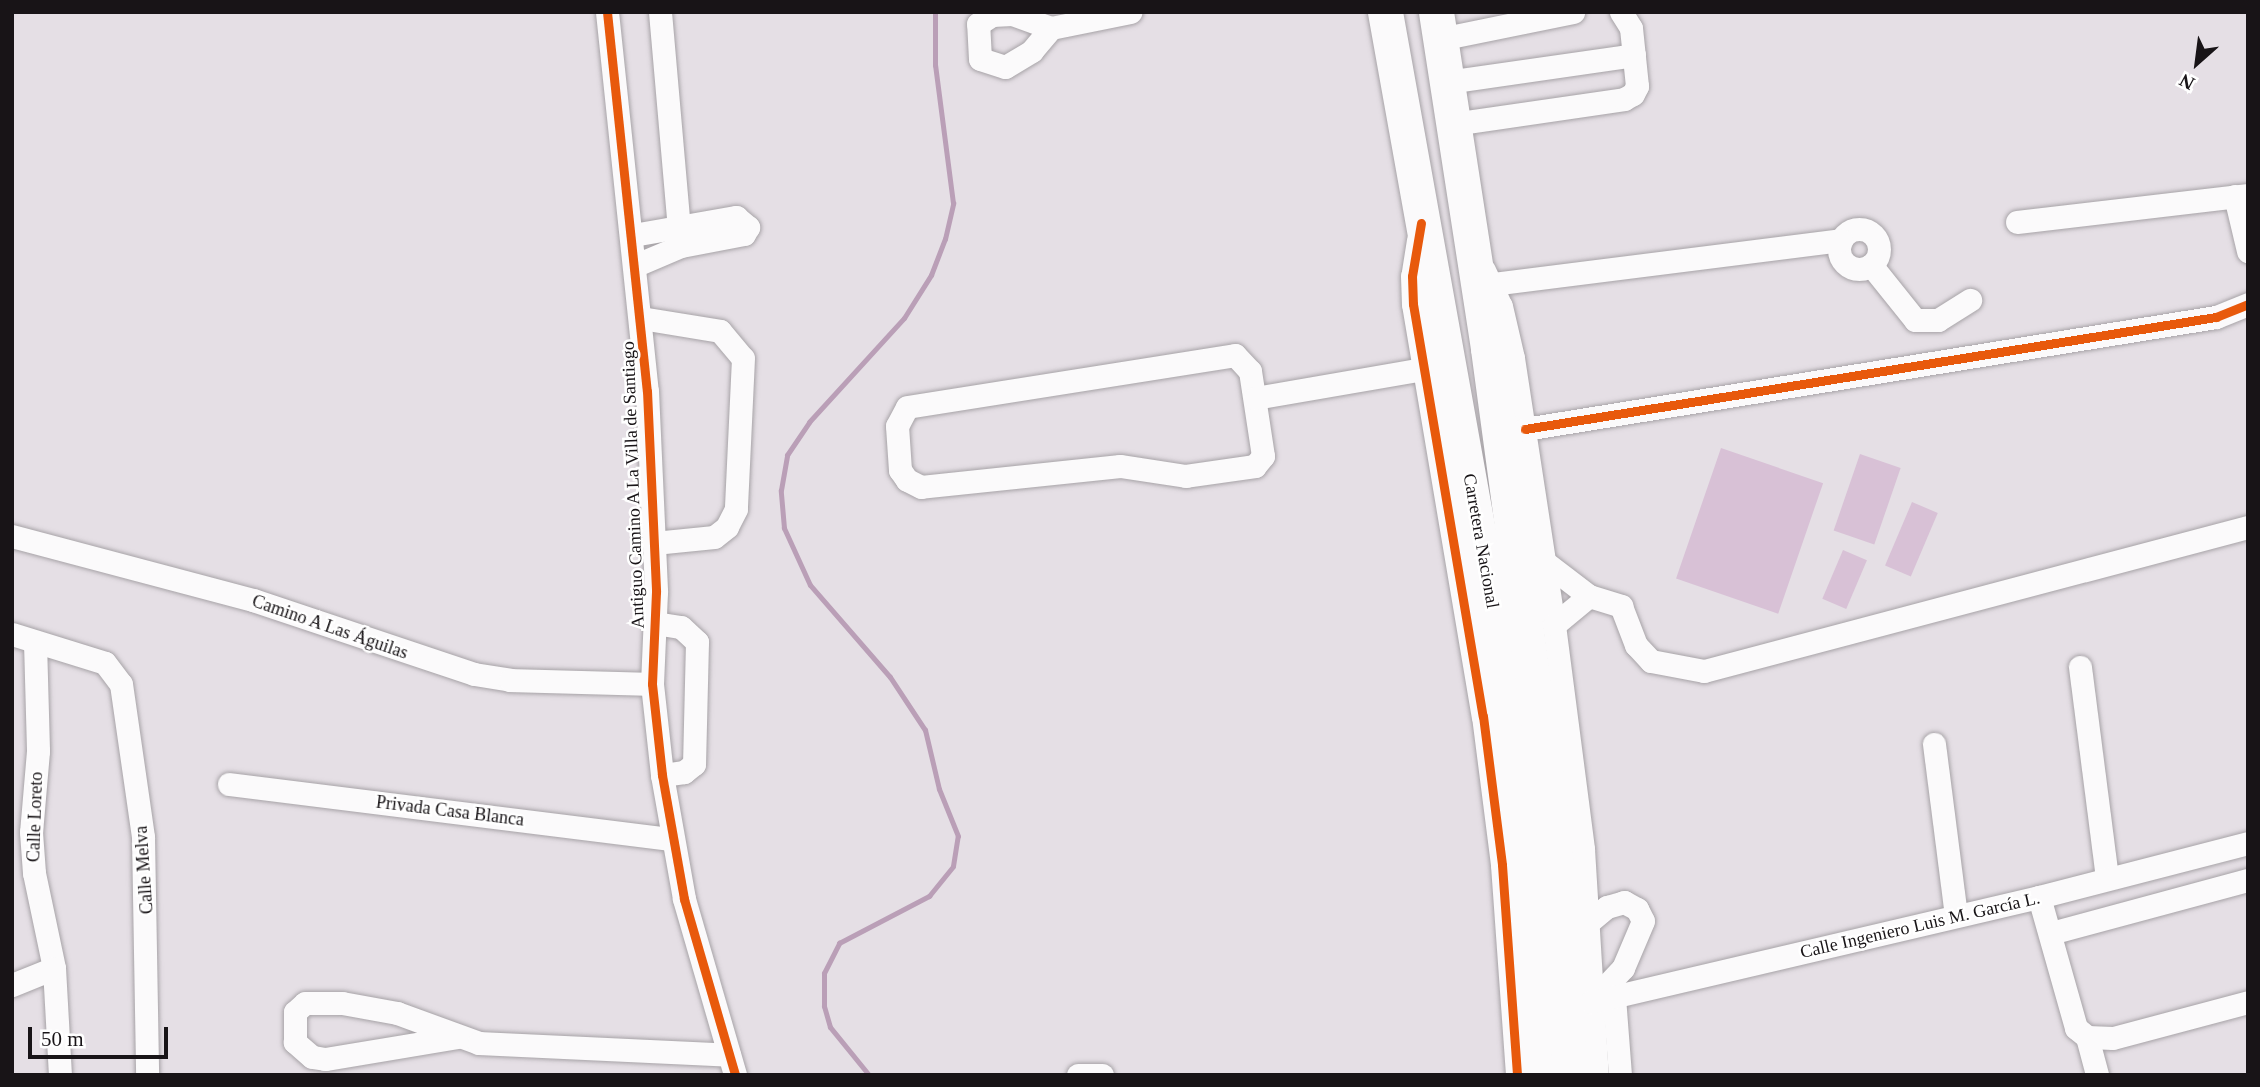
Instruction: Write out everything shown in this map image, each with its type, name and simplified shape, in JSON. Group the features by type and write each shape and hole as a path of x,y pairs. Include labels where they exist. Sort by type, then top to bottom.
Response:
{"highway":[{"name":"Carretera Nacional","path":"1385,12 1421,223 1490,501 1554,839 1570,1075"},
{"name":"Carretera Nacional","path":"1438,26 1473,250 1490,501 1517,764 1542,1075"}],"street":[{"name":"Antiguo Camino A La Villa de Santiago","path":"607,12 642,318 654,543 655,623 652,684 662,775 670,839 732,1065"},
{"path":"660,12 678,237"},
{"path":"1051,28 1130,12"},
{"path":"1438,26 1573,12"},
{"path":"1453,124 1624,99 1637,86 1631,28 1621,12"},
{"path":"1447,82 1634,55"},
{"path":"2018,222 2241,195 2248,251"},
{"path":"1421,223 1412,276 1423,369 1483,716 1502,865 1517,1075"},
{"path":"1493,284 1841,240 1853,230 1868,232 1878,244 1871,265 1915,320 1938,320 1970,300"},
{"path":"633,235 678,237"},
{"path":"636,265 678,237"},
{"path":"1473,250 1493,284 1513,358 1542,561 1554,625 1583,849 1584,926 1605,994 1620,1075"},
{"path":"1525,429 2216,317 2248,304"},
{"path":"642,318 720,331 743,358 736,509 727,527 714,537 654,543"},
{"path":"1234,355 1250,371 1255,398 1263,456 1255,466 1186,476 1120,466 921,487 907,480 900,470 897,426 907,408 1234,355"},
{"path":"1255,398 1423,369"},
{"path":"1542,561 1589,596 1621,606 1636,645 1651,661 1704,671 2248,527"},
{"name":"Camino A Las Águilas","path":"12,536 253,600 474,674 510,680 652,684"},
{"path":"1554,625 1589,596"},
{"path":"655,623 681,627 696,642 694,764 684,772 662,775"},
{"path":"12,634 35,642"},
{"name":"Calle Melva","path":"35,642 113,668 125,704 143,837 147,1075"},
{"name":"Calle Loreto","path":"35,642 38,751 31,832 34,873 54,968 60,1075"},
{"path":"2080,667 2107,878"},
{"path":"1934,744 1956,916"},
{"name":"Privada Casa Blanca","path":"229,783 670,839"},
{"name":"Calle Ingeniero Luis M. García L.","path":"1605,994 2039,897 2248,843"},
{"path":"2051,933 2248,880"},
{"path":"2039,897 2076,1028 2087,1037 2097,1075"},
{"path":"1584,926 1607,907 1625,902 1637,909 1643,921 1605,994 1597,1075"},
{"path":"12,985 54,968"},
{"path":"2087,1037 2113,1038 2248,1002"},
{"path":"458,1037 312,1057 295,1042 295,1012 305,1003 367,1006 458,1037 553,1049 732,1065"},
{"path":"1078,1075 1102,1075"}],"shaded area":[{"path":"1721,448 1823,483 1778,614 1676,578"},
{"path":"1860,454 1901,468 1874,545 1834,531"},
{"path":"1912,502 1938,513 1911,576 1885,566"},
{"path":"1843,550 1867,560 1846,609 1822,599"}],"waterway":[{"path":"869,1075 830,1027 824,1006 824,973 839,943 929,896 953,866 958,836 939,789 925,730 890,677 810,585 784,528 781,490 787,455 809,422 904,318 931,275 945,239 953,203 935,65 935,12"}],"cycle path":[{"path":"607,12 647,391 656,592 652,684 662,775 684,899 735,1075"},
{"path":"1421,223 1412,276 1413,304 1483,716 1502,865 1517,1075"},
{"path":"1525,429 2216,317 2248,304"}]}
